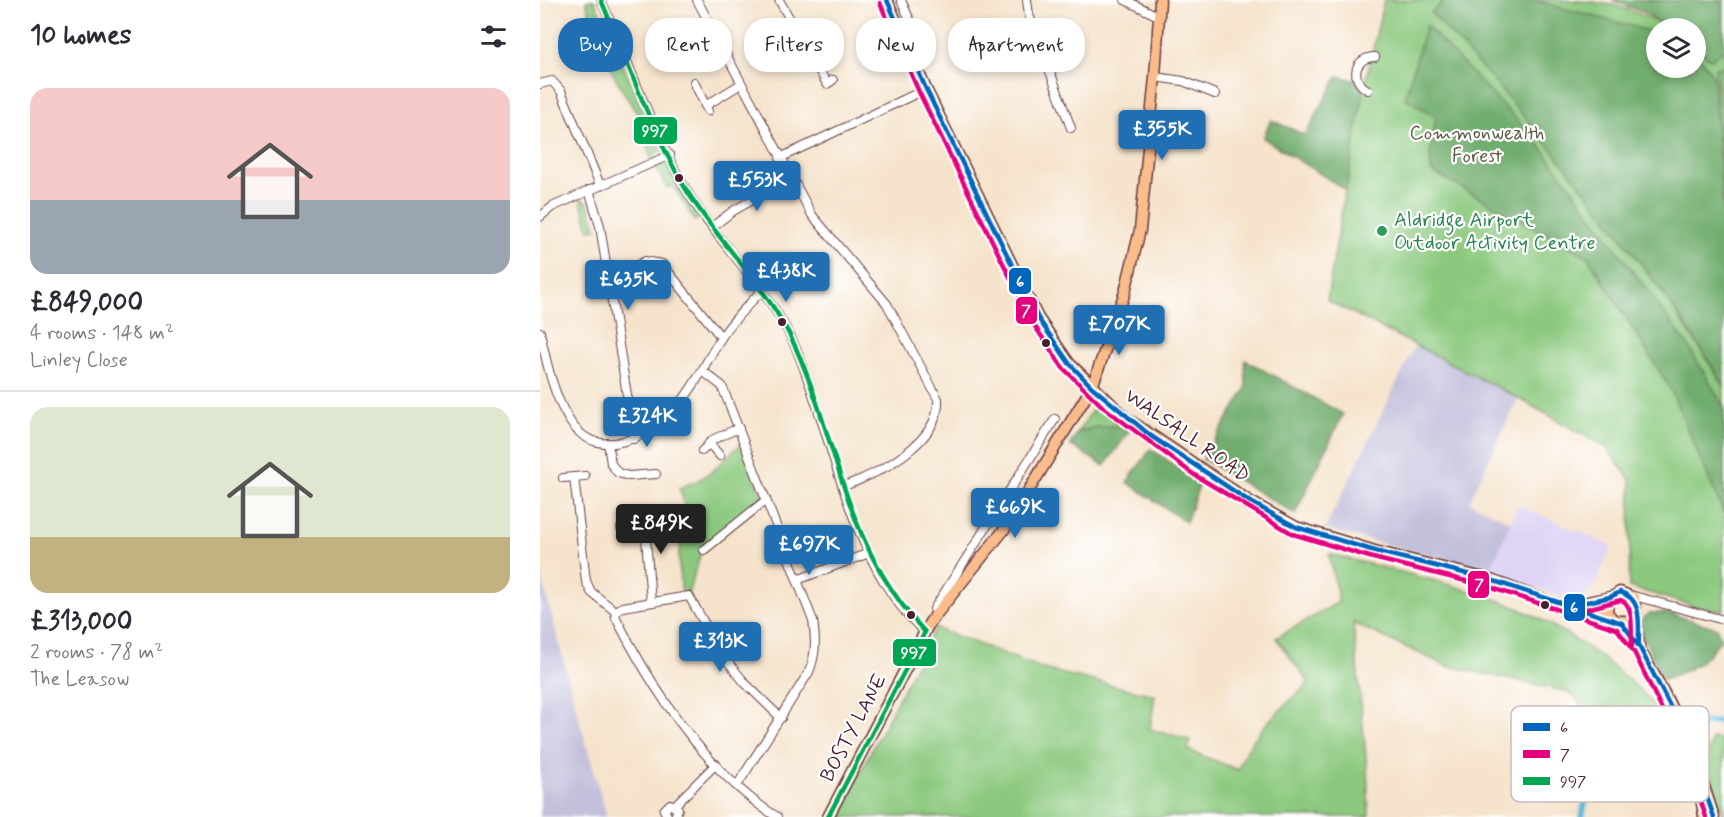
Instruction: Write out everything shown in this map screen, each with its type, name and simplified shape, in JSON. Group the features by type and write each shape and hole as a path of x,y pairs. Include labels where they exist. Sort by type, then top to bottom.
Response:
{"main road":[{"name":"WALSALL ROAD","path":"886,0 894,18"},
{"name":"BOSTY LANE","path":"828,817 925,632 1007,526 1037,481 1092,387 1125,292 1140,230 1160,0"},
{"name":"WALSALL ROAD","path":"918,72 1038,318 1069,363 1092,387 1150,436 1248,501 1296,527 1365,549 1488,579 1610,617"},
{"path":"1570,606 1610,597 1620,592 1630,595 1635,601 1637,611 1640,648"},
{"path":"1610,597 1606,606 1610,617 1622,623 1640,648 1670,706"},
{"path":"1622,623 1631,620 1637,611"},
{"path":"1702,802 1704,817"},
{"path":"1709,802 1714,817"}],"street":[{"path":"601,0 685,187 712,227 763,289 795,346 869,553 897,603 907,616 925,632"},
{"path":"697,0 780,158 821,228 887,304 938,399 937,412 912,449 885,469 844,486"},
{"path":"778,0 827,84 833,80"},
{"path":"901,0 909,18"},
{"path":"1027,0 1029,15 1071,118 1071,128"},
{"path":"1125,0 1158,16"},
{"path":"1368,90 1356,81 1355,74 1359,63 1366,57 1375,57"},
{"path":"1155,77 1183,81 1215,94"},
{"path":"540,84 552,81 561,91 600,185"},
{"path":"694,82 707,108 741,84"},
{"path":"780,158 926,89"},
{"path":"540,217 552,207 670,155"},
{"path":"712,227 733,211 791,178"},
{"path":"589,190 600,226 609,272 634,439"},
{"path":"609,272 635,267 645,261 662,264 721,337"},
{"path":"540,332 557,392 570,421 582,434 608,443 634,439 645,434 670,413 704,372 721,337 763,289"},
{"path":"704,372 722,386 813,621 815,657 781,718 738,784"},
{"path":"934,609 1022,471 1050,433 1055,419"},
{"path":"702,451 720,435 739,428"},
{"path":"608,443 611,464 618,473 651,477"},
{"path":"709,443 720,456"},
{"path":"1022,471 1037,481"},
{"path":"563,478 585,476"},
{"path":"574,477 586,581 591,592 615,611 616,618 635,655 667,706 716,764 777,817"},
{"path":"704,550 766,500"},
{"path":"646,530 685,520"},
{"path":"621,528 659,532"},
{"path":"646,530 651,602"},
{"path":"797,580 869,553"},
{"path":"1630,595 1724,620"},
{"path":"615,611 623,607 689,596 721,652 745,683 781,718"},
{"path":"1637,611 1654,603"},
{"path":"668,817 664,810 666,806 675,805 716,764"},
{"path":"675,805 678,809 675,817"}],"shaded area":[{"path":"1415,346 1518,398 1469,502 1511,522 1490,570 1325,529"},
{"path":"1518,505 1612,546 1595,587 1583,597 1564,598 1490,570"},
{"path":"540,571 576,708 607,817 540,817"}],"green space":[{"path":"586,0 594,0 602,18 591,18"},
{"path":"1384,0 1445,0 1431,13 1490,74 1569,168 1666,297 1724,386 1724,611 1697,607 1629,587 1631,481 1607,448 1518,398 1327,300 1357,119"},
{"name":"Commonwealth Forest","path":"1445,0 1533,0 1646,30 1646,78 1706,78 1706,66 1713,76 1724,223 1724,386 1675,309 1598,207 1505,94 1431,13"},
{"path":"1533,0 1588,1 1619,7 1648,18 1646,31"},
{"path":"1612,0 1724,0 1724,50 1711,59 1706,55 1706,18 1653,18"},
{"name":"Commonwealth Forest","path":"1426,25 1535,139 1689,347 1724,407 1724,514 1670,388 1588,257 1431,171 1430,155 1436,117 1405,98"},
{"path":"1724,50 1724,223 1713,76 1706,67 1706,55 1711,59"},
{"path":"1724,66 1724,197 1715,68"},
{"path":"613,72 626,72 661,150 651,158 636,120 639,117"},
{"path":"1338,76 1365,83 1346,190 1263,138 1271,120 1305,135"},
{"path":"661,164 668,166 699,218 695,221 673,186 666,187 655,166"},
{"path":"580,198 588,203 597,229 589,230"},
{"path":"1245,360 1343,414 1295,514 1203,459 1246,389"},
{"path":"1100,407 1120,426 1096,427 1078,432 1094,408"},
{"path":"1119,426 1129,432 1104,466 1070,445 1078,432 1096,427"},
{"path":"742,444 763,498 703,546 688,594 682,594 679,560 684,505 679,488 709,474"},
{"path":"1151,449 1200,483 1186,522 1127,482"},
{"path":"1329,554 1480,594 1559,629 1607,662 1655,706 1581,706 1575,697 1565,691 1447,666 1353,623 1367,768 1369,817 837,817 935,628 1047,670 1155,695 1150,729 1190,740 1188,750 1238,770 1250,744 1278,712 1309,683 1276,638 1339,602"},
{"path":"1650,613 1668,613 1717,628 1721,639 1696,665 1663,679 1641,632 1640,621"},
{"path":"1712,738 1724,740 1724,817 1709,770 1709,750"}],"waterway":[{"path":"1709,722 1724,721"},
{"path":"1582,817 1585,802"}],"transit line":[{"name":"997","path":"601,0 650,118 684,186 784,324 810,384 846,495 860,530 877,565 898,599 925,632 828,817"},
{"name":"6","path":"887,0 926,89 1038,318 1069,363 1092,387 1151,436 1249,501 1296,527 1375,551 1488,579 1622,623 1640,648 1670,706"},
{"name":"7","path":"880,3 919,92 1032,322 1063,368 1103,407 1193,474 1293,534 1373,558 1486,586 1617,629 1634,652 1660,706"},
{"name":"6","path":"1573,605 1610,597 1620,592 1628,595 1633,600 1638,614 1639,646"},
{"name":"7","path":"1575,612 1621,600 1630,613 1632,646"},
{"name":"7","path":"1701,802 1706,817"},
{"name":"6","path":"1709,802 1714,817"}],"place":[{"name":"Aldridge Airport Outdoor Activity Centre","path":"1382,231"}]}
